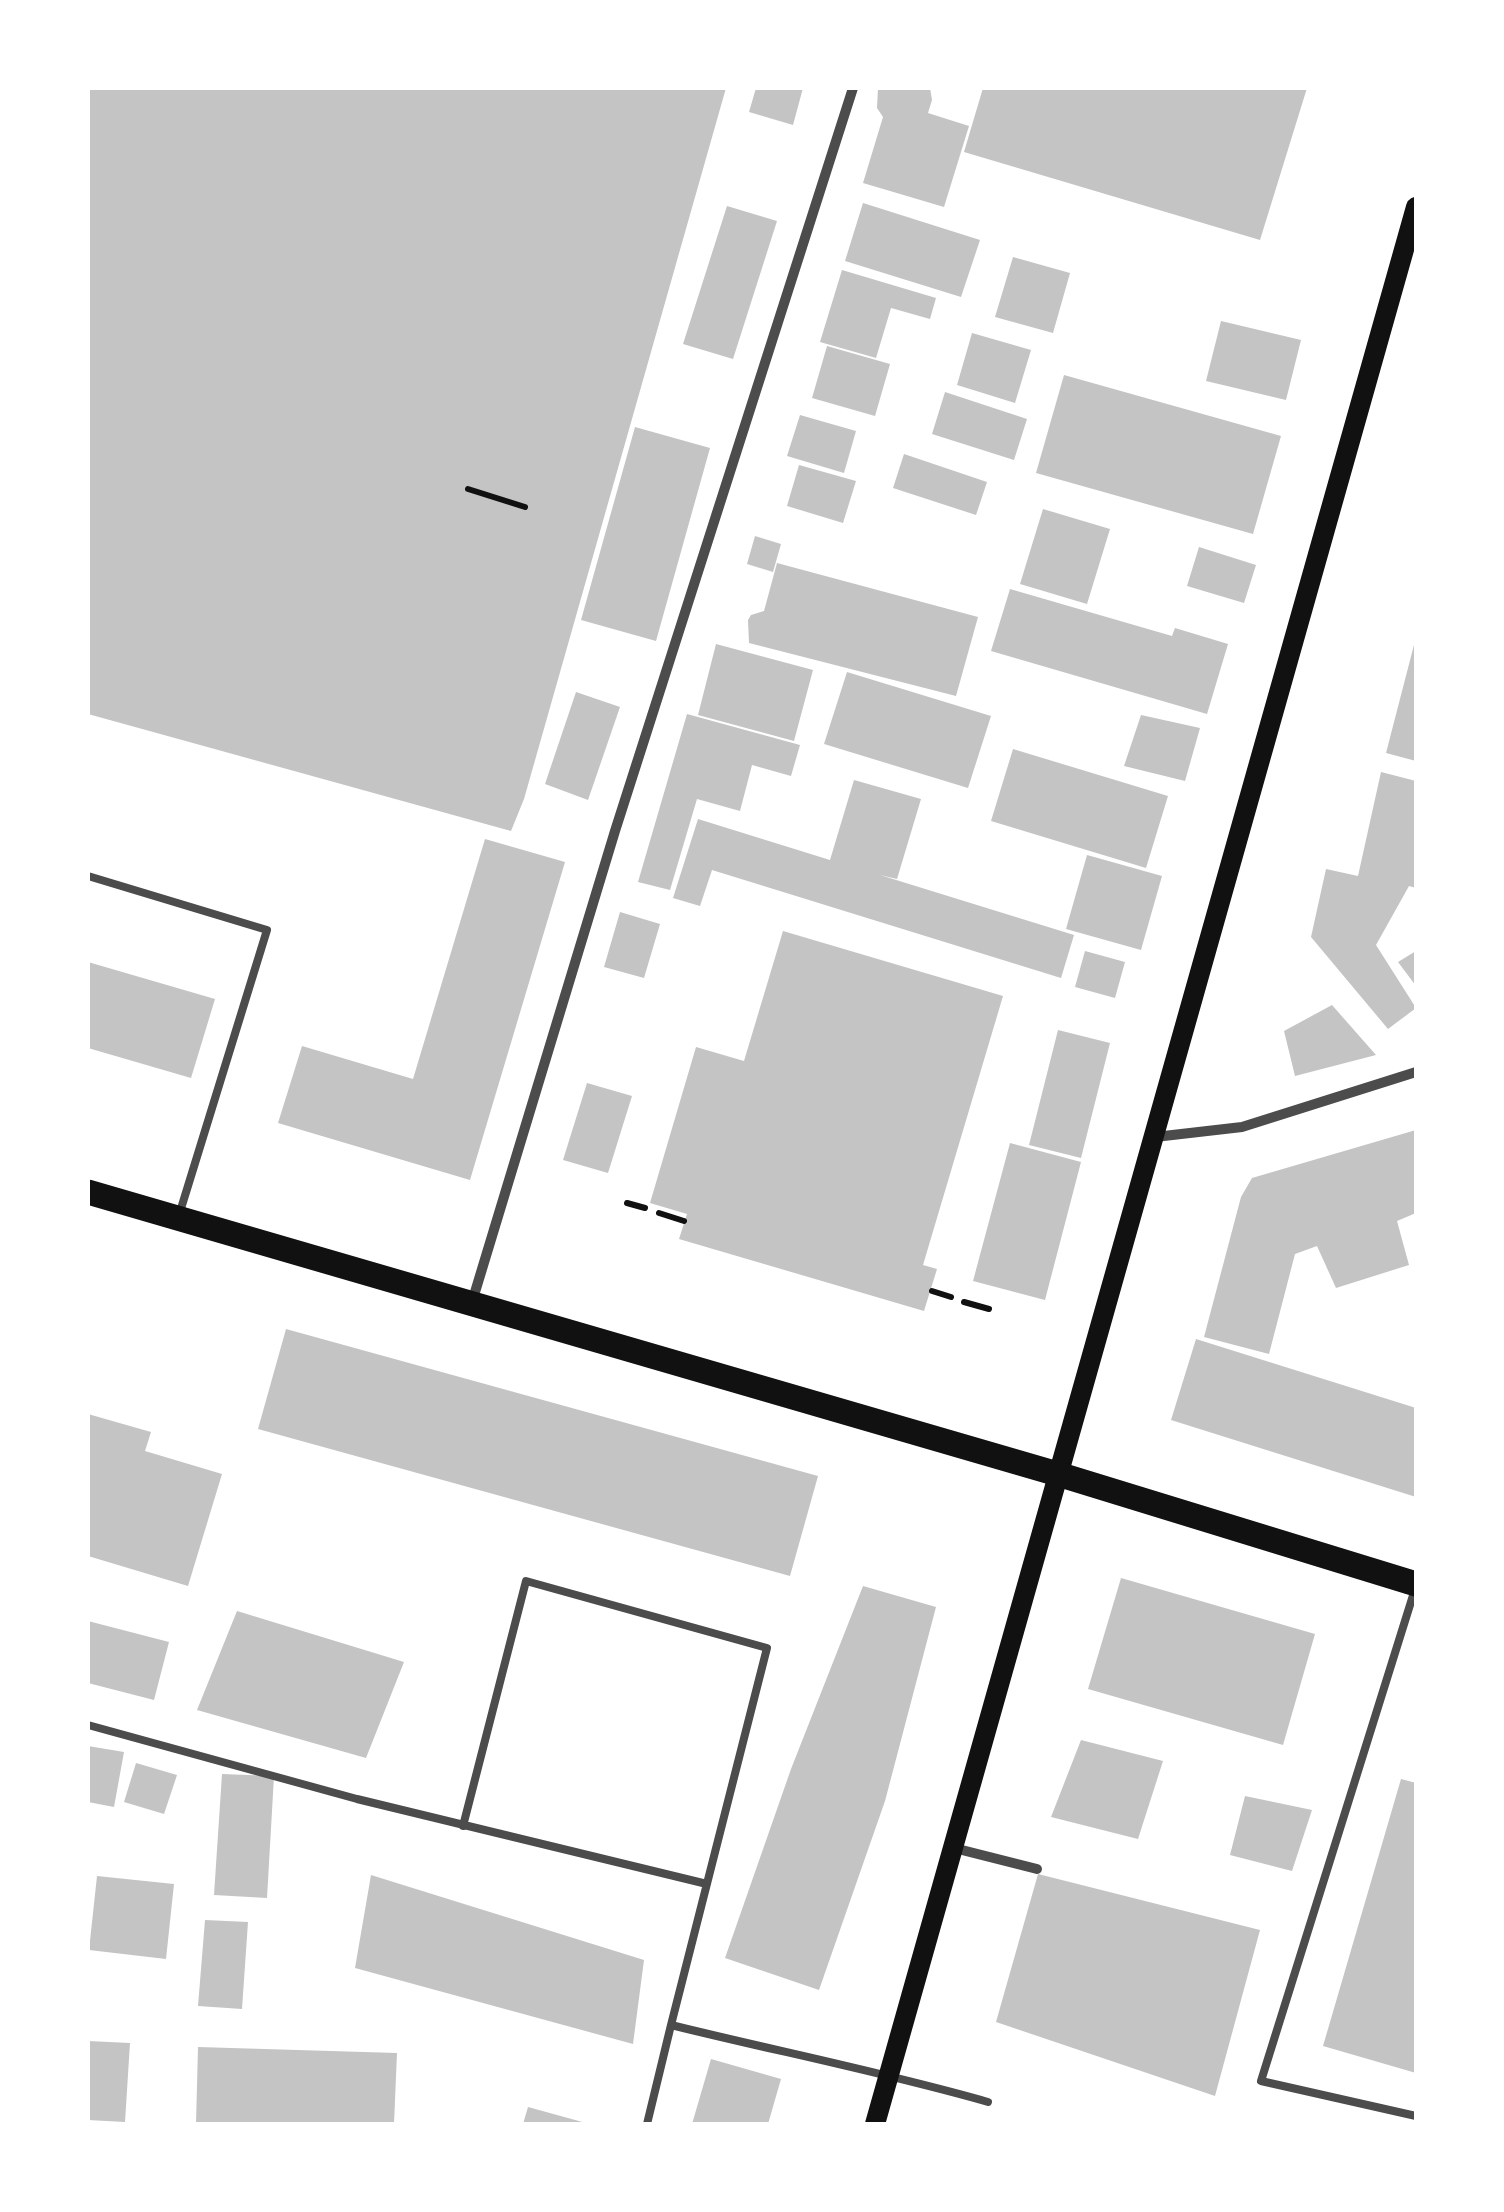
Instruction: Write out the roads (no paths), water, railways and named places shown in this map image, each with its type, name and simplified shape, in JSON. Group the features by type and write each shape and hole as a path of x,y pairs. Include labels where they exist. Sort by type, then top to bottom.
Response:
{"main road":[{"path":"876,2124 1416,207"},
{"path":"88,1192 1061,1475 1416,1585"}],"street":[{"path":"471,1303 615,831 853,88"},
{"path":"1155,1137 1242,1127 1416,1072"},
{"path":"954,1848 1037,1869"}],"lane":[{"path":"88,876 267,930 177,1218"},
{"path":"463,1826 526,1582 767,1648 647,2124"},
{"path":"1416,1585 1261,2082 1416,2116"},
{"path":"88,1725 356,1799 707,1884"},
{"path":"670,2025 890,2075 988,2102"}]}
